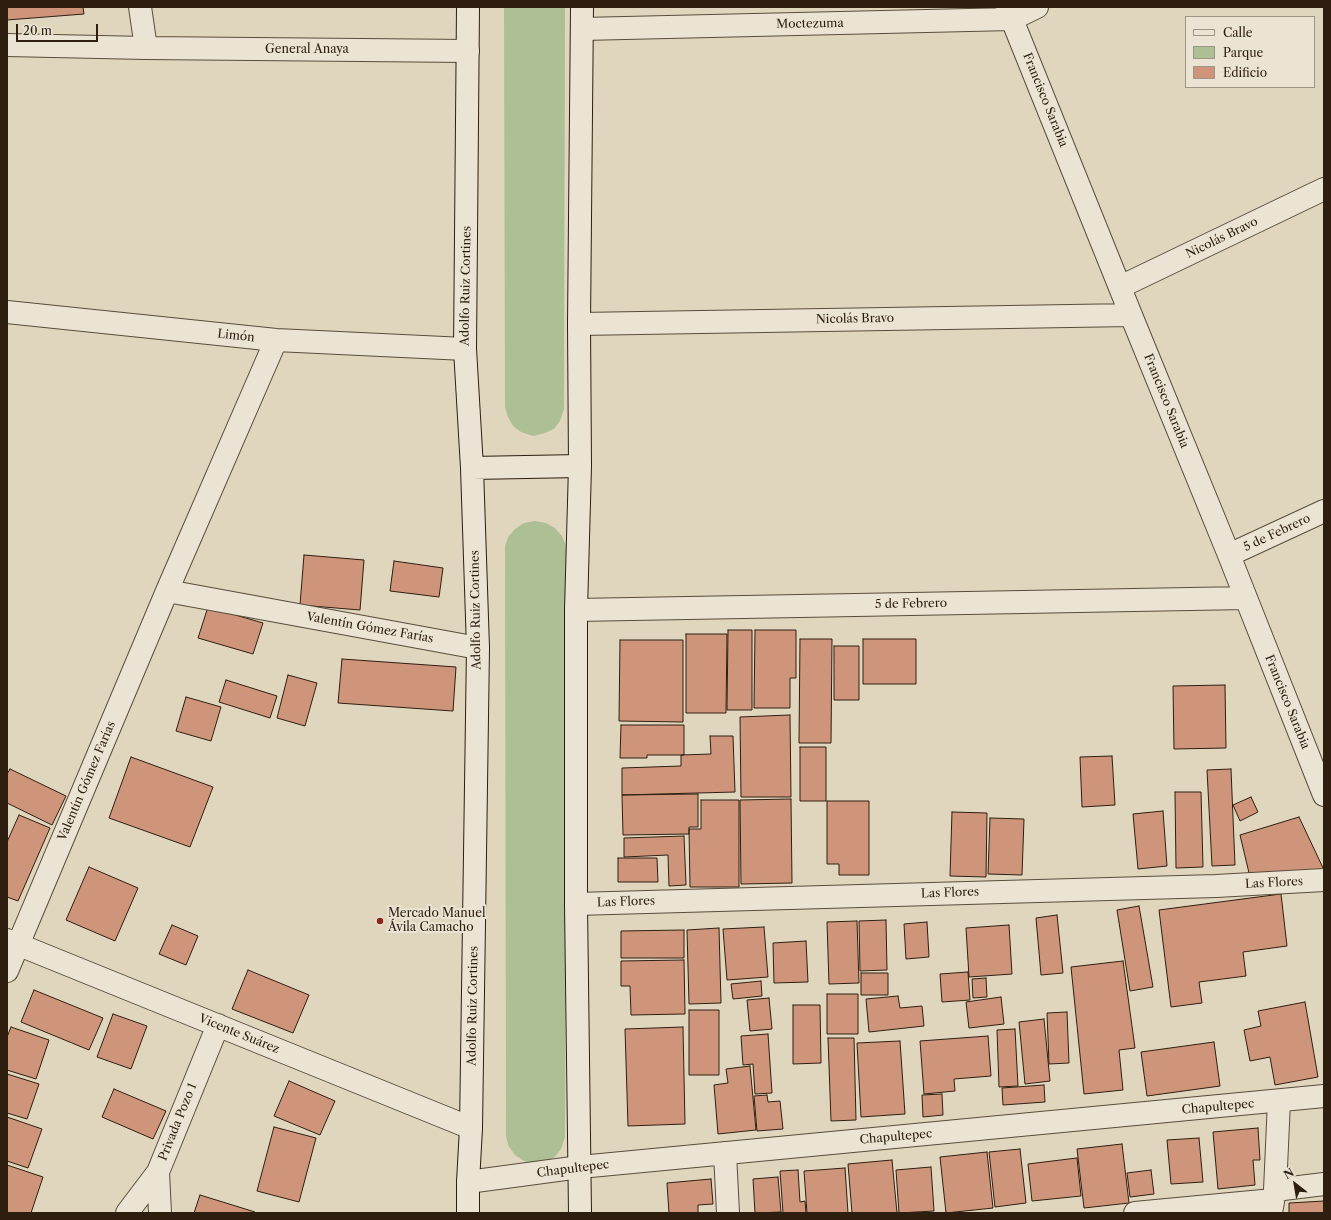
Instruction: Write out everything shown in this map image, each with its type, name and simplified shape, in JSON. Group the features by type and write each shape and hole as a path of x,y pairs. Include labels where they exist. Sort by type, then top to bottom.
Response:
{"street":[{"path":"140,7 146,48"},
{"name":"Adolfo Ruiz Cortines","path":"468,7 465,349 472,468 478,648 471,1128 468,1213"},
{"path":"580,1213 576,904 576,610 580,466 579,324 582,7"},
{"name":"Moctezuma","path":"582,29 1009,13 1037,7"},
{"name":"Francisco Sarabia","path":"1009,13 1229,555 1324,795"},
{"name":"General Anaya","path":"7,45 468,51"},
{"name":"Nicolás Bravo","path":"1120,287 1324,189"},
{"name":"Limón","path":"7,312 276,340 465,349"},
{"name":"Nicolás Bravo","path":"579,324 1131,315"},
{"name":"Valentín Gómez Farías","path":"7,971 13,942 276,340"},
{"path":"472,468 580,466"},
{"name":"5 de Febrero","path":"1229,555 1324,512"},
{"name":"Valentín Gómez Farías","path":"167,591 478,648"},
{"name":"5 de Febrero","path":"576,610 1246,598"},
{"name":"Las Flores","path":"576,904 1216,886 1324,880"},
{"name":"Vicente Suárez","path":"13,942 471,1128"},
{"name":"Privada Pozo 1","path":"127,1213 158,1172 218,1025"},
{"name":"Chapultepec","path":"468,1182 580,1167 1324,1096"},
{"path":"1273,1201 1279,1101"},
{"path":"725,1153 728,1213"},
{"path":"158,1172 160,1213"},
{"path":"1135,1213 1273,1201 1324,1184"}],"green space":[{"path":"504,7 565,7 564,409 560,421 554,429 533,436 521,432 513,426 505,407"},
{"path":"535,521 546,523 555,528 562,536 567,548 565,1137 561,1149 555,1157 544,1162 534,1164 524,1161 515,1155 508,1145 506,1136 505,547 508,537 515,529 524,523"}],"building":[{"path":"7,7 83,7 84,14 7,20"},
{"path":"304,555 364,560 360,610 300,605"},
{"path":"394,561 443,568 439,597 390,591"},
{"path":"208,607 263,623 253,654 198,638"},
{"path":"728,630 752,630 752,710 727,710"},
{"path":"755,630 796,630 796,678 790,678 790,708 754,708"},
{"path":"686,634 727,634 726,713 686,713"},
{"path":"800,639 832,639 831,743 799,743"},
{"path":"863,639 916,639 916,684 863,684"},
{"path":"620,640 683,640 683,722 619,721"},
{"path":"834,646 859,646 859,700 834,700"},
{"path":"342,659 456,667 453,711 338,703"},
{"path":"288,675 317,683 305,726 277,718"},
{"path":"226,680 277,696 270,718 219,702"},
{"path":"1225,685 1226,748 1174,749 1173,686"},
{"path":"186,697 221,707 211,741 176,731"},
{"path":"790,715 791,797 741,797 740,717"},
{"path":"621,725 684,725 684,755 647,755 647,758 620,758"},
{"path":"710,736 733,736 735,792 622,795 622,768 681,766 681,755 711,754"},
{"path":"800,747 826,747 826,801 800,801"},
{"path":"1112,756 1115,805 1082,807 1080,757"},
{"path":"131,757 213,787 190,847 109,818"},
{"path":"10,769 66,796 52,825 7,803 7,774"},
{"path":"1231,769 1235,865 1212,866 1207,770"},
{"path":"1175,792 1201,792 1203,867 1176,868"},
{"path":"698,794 698,827 689,827 689,834 623,835 622,795"},
{"path":"1251,797 1258,812 1240,821 1233,805"},
{"path":"791,799 792,883 741,884 740,800"},
{"path":"701,800 739,800 739,887 690,887 689,829 701,829"},
{"path":"827,801 869,801 869,875 839,875 839,864 827,864"},
{"path":"1163,811 1167,866 1138,869 1133,814"},
{"path":"952,812 987,813 986,877 950,876"},
{"path":"19,815 50,828 18,901 7,897 7,842"},
{"path":"1299,817 1324,870 1249,873 1240,835"},
{"path":"990,818 1024,819 1022,875 988,874"},
{"path":"684,836 686,885 669,886 668,855 624,857 624,838"},
{"path":"618,858 657,858 658,882 618,882"},
{"path":"89,867 138,888 115,941 66,920"},
{"path":"1281,894 1287,946 1243,952 1246,976 1199,982 1202,1003 1171,1007 1159,910"},
{"path":"1139,906 1153,987 1130,991 1117,910"},
{"path":"1057,915 1063,973 1041,975 1036,918"},
{"path":"886,920 887,970 860,971 859,921"},
{"path":"857,921 859,983 829,984 827,922"},
{"path":"927,922 929,957 906,959 904,924"},
{"path":"172,925 198,936 186,965 159,954"},
{"path":"1009,925 1012,974 969,977 966,928"},
{"path":"764,927 768,977 727,980 723,929"},
{"path":"719,928 721,1003 689,1004 687,930"},
{"path":"684,930 684,958 621,958 621,931"},
{"path":"806,941 808,982 774,983 773,943"},
{"path":"684,960 685,1014 631,1015 630,986 621,986 621,961"},
{"path":"1123,961 1135,1048 1119,1050 1123,1090 1084,1094 1071,967"},
{"path":"248,970 309,995 293,1033 232,1009"},
{"path":"968,972 970,1000 942,1002 940,974"},
{"path":"861,973 888,973 888,995 861,995"},
{"path":"986,978 987,997 973,998 972,979"},
{"path":"761,981 762,996 733,999 731,984"},
{"path":"34,990 103,1018 89,1050 21,1022"},
{"path":"827,994 858,994 858,1034 827,1034"},
{"path":"898,996 900,1008 922,1006 924,1026 869,1032 866,999"},
{"path":"1001,997 1004,1024 969,1028 966,1002"},
{"path":"769,998 772,1029 750,1031 747,1000"},
{"path":"1305,1002 1318,1077 1275,1085 1270,1057 1250,1061 1244,1030 1261,1026 1258,1011"},
{"path":"793,1005 820,1005 821,1063 793,1064"},
{"path":"689,1010 719,1010 719,1075 689,1075"},
{"path":"1067,1012 1069,1063 1049,1064 1047,1013"},
{"path":"113,1014 147,1026 131,1069 97,1057"},
{"path":"1044,1019 1050,1081 1025,1084 1019,1022"},
{"path":"11,1027 49,1040 36,1079 7,1070 7,1037"},
{"path":"683,1027 685,1124 628,1126 625,1029"},
{"path":"1015,1029 1018,1086 999,1087 997,1030"},
{"path":"768,1034 772,1093 755,1094 753,1064 743,1065 741,1036"},
{"path":"988,1036 991,1076 954,1079 955,1091 924,1094 920,1041"},
{"path":"828,1038 854,1038 856,1120 831,1121"},
{"path":"900,1041 905,1114 861,1117 857,1043"},
{"path":"1214,1042 1220,1086 1147,1096 1141,1052"},
{"path":"750,1066 756,1130 718,1134 714,1085 728,1083 726,1069"},
{"path":"7,1074 39,1084 27,1119 7,1113"},
{"path":"289,1081 335,1101 320,1135 274,1116"},
{"path":"1044,1085 1045,1102 1003,1105 1002,1088"},
{"path":"114,1089 166,1111 153,1139 102,1117"},
{"path":"942,1094 943,1115 923,1117 922,1095"},
{"path":"767,1095 768,1102 780,1101 783,1129 757,1131 754,1096"},
{"path":"7,1117 42,1129 28,1168 7,1161"},
{"path":"274,1127 316,1138 299,1202 257,1191"},
{"path":"1258,1128 1260,1160 1253,1160 1255,1185 1218,1189 1213,1132"},
{"path":"1199,1138 1203,1182 1171,1184 1167,1140"},
{"path":"1122,1144 1129,1203 1084,1208 1077,1149"},
{"path":"1020,1149 1026,1203 995,1207 989,1152"},
{"path":"987,1152 993,1208 946,1213 940,1157"},
{"path":"1077,1158 1081,1196 1032,1201 1028,1164"},
{"path":"892,1160 897,1213 852,1213 848,1164"},
{"path":"7,1165 43,1177 31,1213 7,1213"},
{"path":"931,1167 934,1211 899,1213 896,1170"},
{"path":"845,1168 848,1213 807,1213 804,1171"},
{"path":"798,1170 800,1202 805,1201 806,1213 783,1213 780,1171"},
{"path":"1151,1170 1154,1194 1130,1197 1127,1173"},
{"path":"778,1177 781,1212 755,1213 753,1179"},
{"path":"711,1179 713,1204 698,1205 698,1213 669,1213 667,1183"},
{"path":"200,1195 255,1212 255,1213 194,1213"},
{"path":"1324,1201 1324,1213 1289,1213 1289,1203"}],"place":[{"name":"Mercado Manuel Ávila Camacho","path":"380,921"}]}
